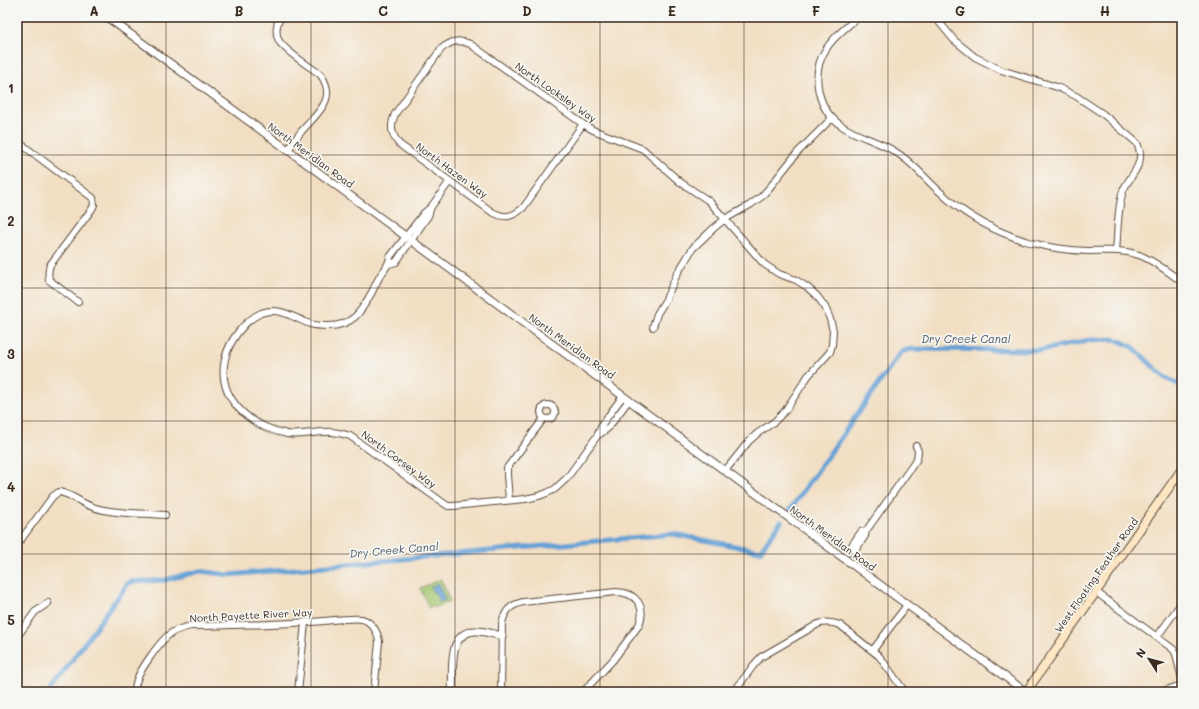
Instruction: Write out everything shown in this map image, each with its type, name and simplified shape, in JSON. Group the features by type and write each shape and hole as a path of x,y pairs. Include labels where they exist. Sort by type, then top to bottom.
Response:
{"main road":[{"path":"17,20 20,17"},
{"name":"West Floating Feather Road","path":"1026,692 1182,469"}],"street":[{"name":"North Meridian Road","path":"107,17 1026,692"},
{"path":"280,17 277,25 279,41 320,74 327,87 326,101 288,150"},
{"path":"858,17 832,41 826,49 819,65 817,74 818,90 823,105 832,118 847,129 881,144 901,155 915,166 930,183 950,201 978,220 996,229 1014,237 1052,247 1088,251 1116,250 1131,253 1151,260 1182,282"},
{"path":"935,17 962,48 974,57 1001,70 1057,87 1076,96 1103,114 1137,143 1140,150 1139,164 1126,183 1121,197 1116,250"},
{"name":"North Locksley Way","path":"391,130 395,114 440,51 449,43 464,41 583,124 593,130 643,150 680,182 706,199 764,264 779,274 801,283 817,296 828,313 833,331 830,352 808,376 785,411 774,422 749,441 725,471"},
{"path":"653,327 657,314 666,299 677,274 688,255 703,237 725,219 761,197 797,153 832,118"},
{"name":"North Hazen Way","path":"391,130 394,138 399,144 492,212 500,216 509,217 523,208 583,124"},
{"path":"17,141 93,198 94,205 92,209 48,269 49,280 78,302"},
{"path":"409,239 428,216 431,207 450,180"},
{"name":"North Corsey Way","path":"409,239 396,262 389,264 380,276 361,311 351,320 338,326 318,326 309,324 290,314 271,311 262,313 253,318 236,335 224,360 224,371 228,394 240,412 272,430 288,434 338,432 350,436 448,506 540,496 555,489 567,478 597,436 608,428 626,398"},
{"path":"509,500 507,468 544,418"},
{"path":"845,559 851,552 850,548 861,532 866,531 917,459 918,451 916,446"},
{"path":"17,545 53,496 59,492 66,493 84,504 101,510 164,515"},
{"path":"501,692 502,623 504,614 510,607 523,602 616,592 629,594 641,608 641,619 639,625 613,660 583,692"},
{"path":"1096,592 1169,645 1176,654 1182,679"},
{"path":"1157,637 1182,602"},
{"path":"17,637 35,612 48,603"},
{"path":"874,650 907,604"},
{"name":"North Payette River Way","path":"135,692 136,682 141,670 163,641 170,634 180,629 191,626 305,623 360,619 369,623 377,632 379,642 374,692"},
{"path":"734,692 757,662 769,652 824,622 834,622 840,625 874,650 884,661 905,692"},
{"path":"298,692 305,623"},
{"path":"452,692 454,647 459,638 466,633 474,631 502,636"},
{"path":"1160,692 1182,685"}],"green space":[{"path":"441,579 450,601 434,608 433,606 429,608 420,588"}],"water":[{"path":"438,584 445,600 439,602 431,587"}],"waterway":[{"name":"Dry Creek Canal","path":"790,510 901,352 911,349 1042,350 1090,340 1115,339 1133,347 1164,377 1182,386"},
{"name":"Dry Creek Canal","path":"49,692 129,582 165,580 200,571 229,575 673,534 760,551 781,522"}]}
